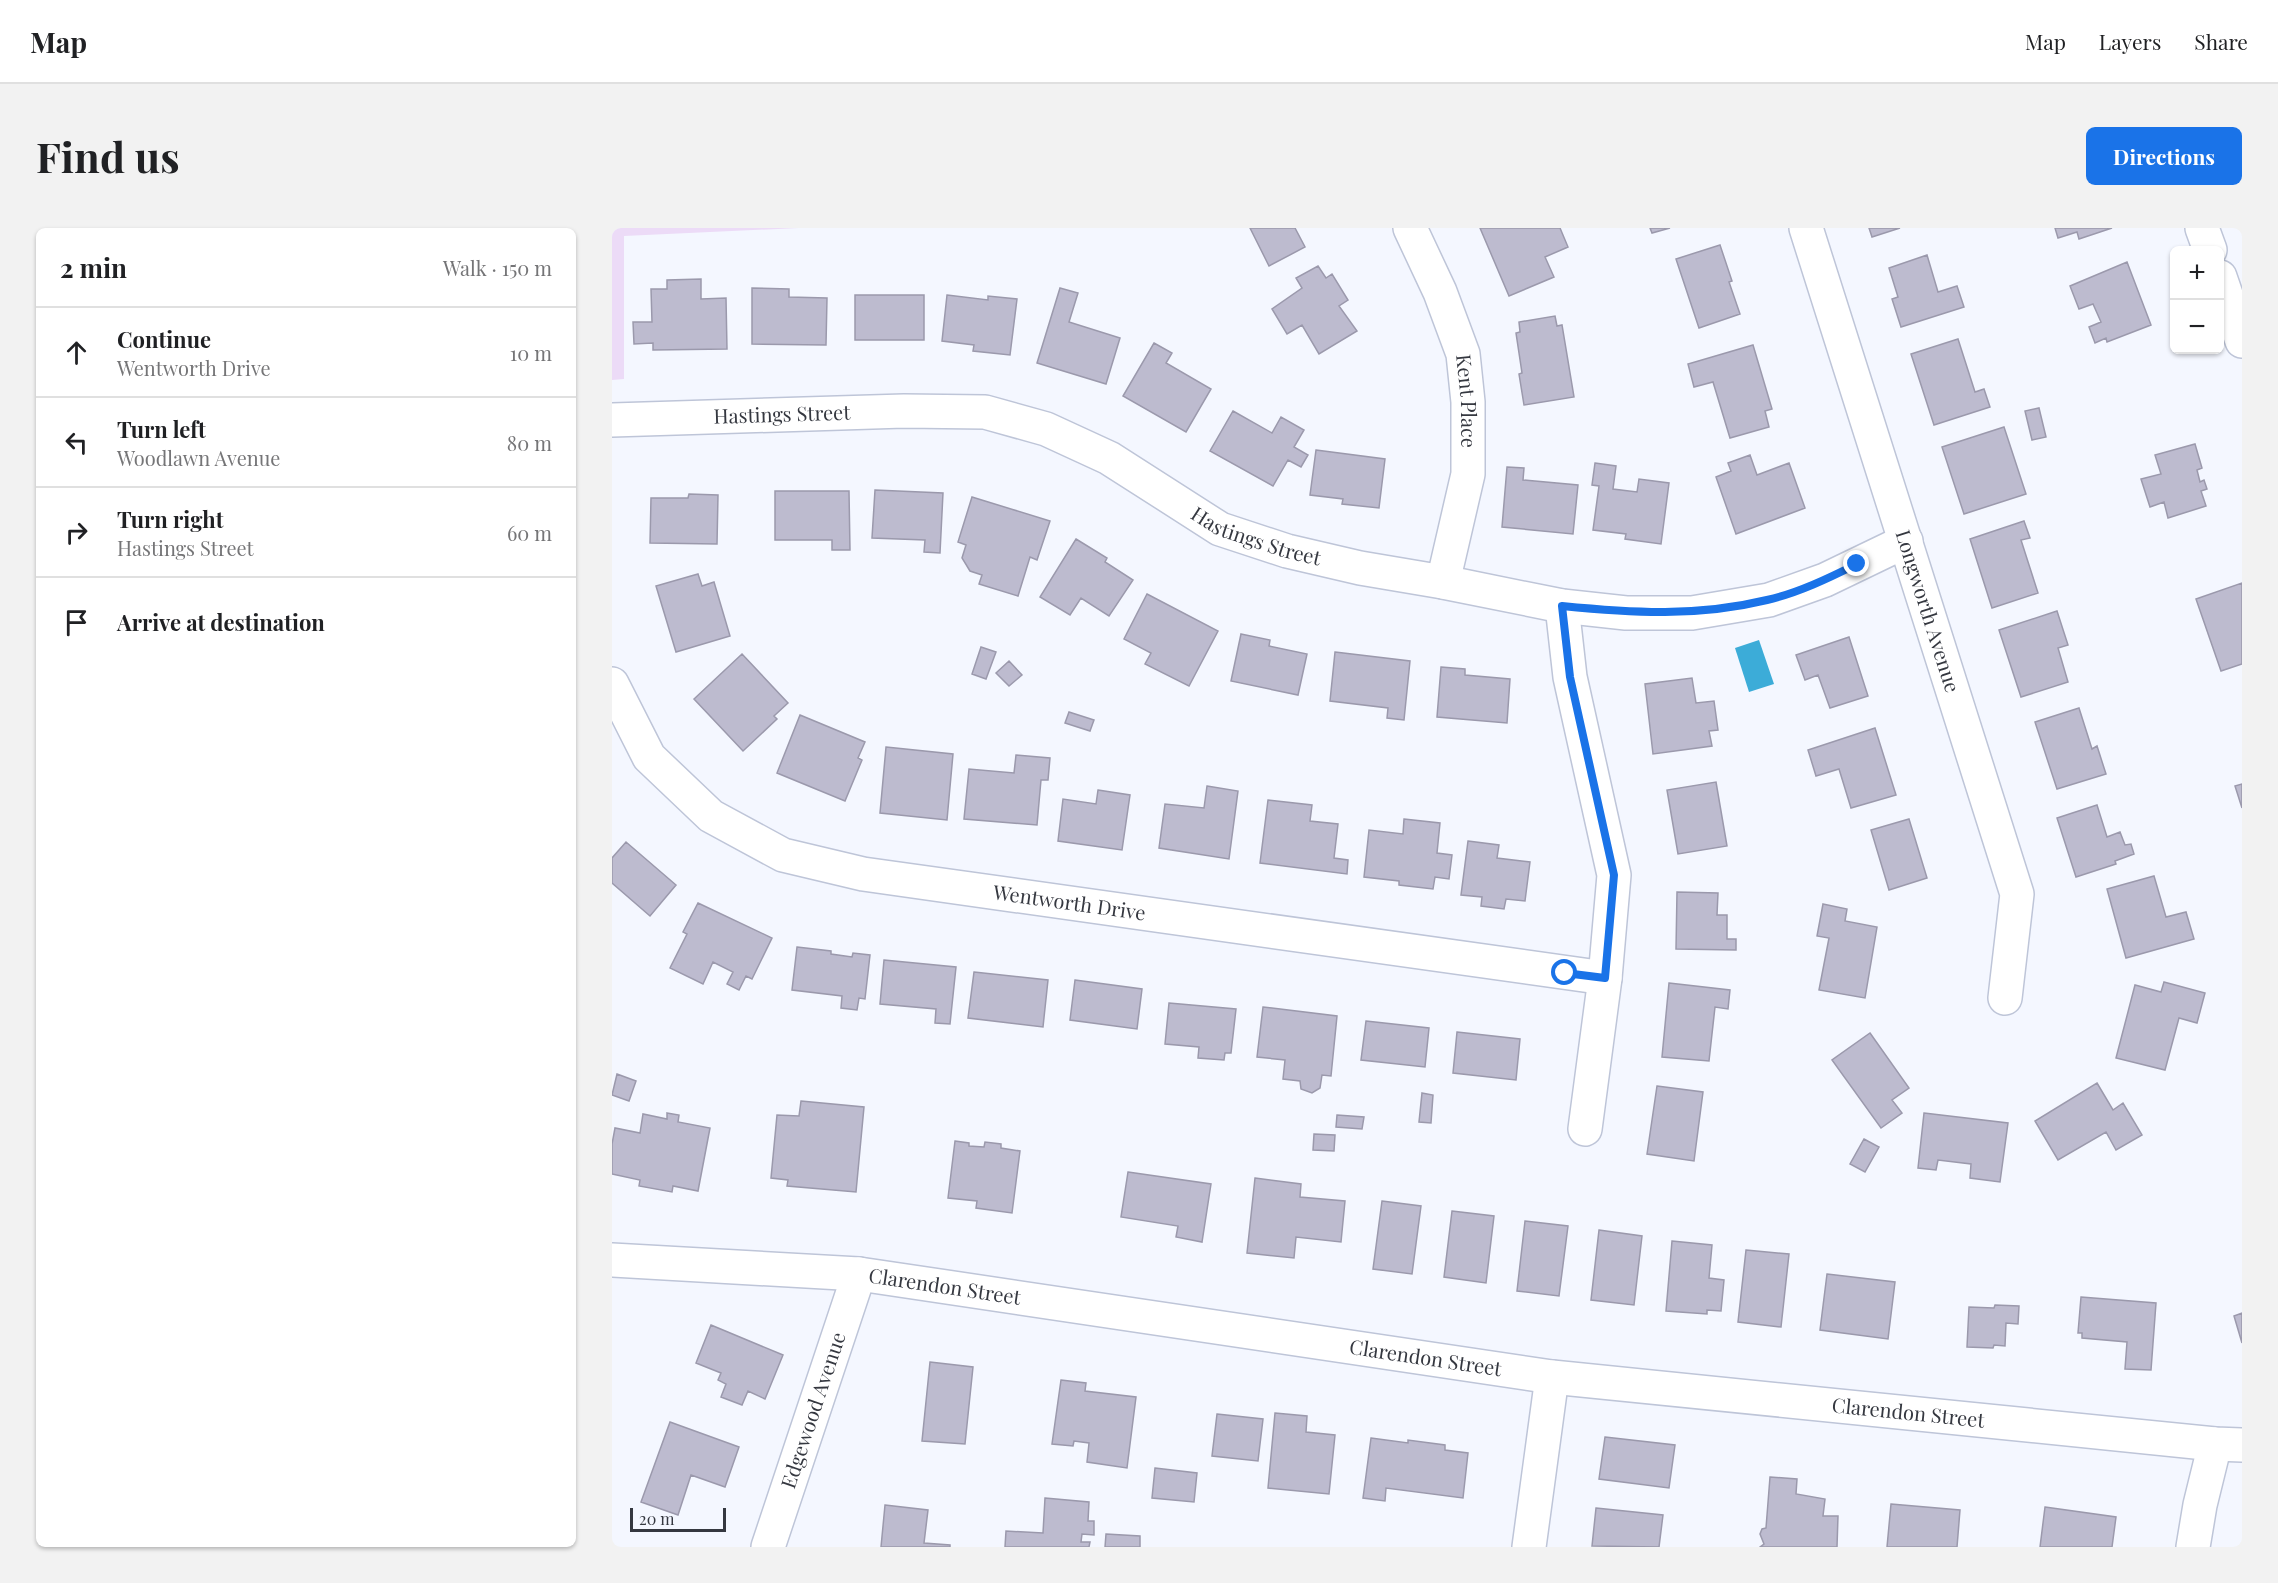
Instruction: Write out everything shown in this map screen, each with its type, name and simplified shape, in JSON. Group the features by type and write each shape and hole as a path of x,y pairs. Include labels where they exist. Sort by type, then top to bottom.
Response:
{"street":[{"name":"Kent Place","path":"1410,228 1440,292 1463,354 1468,402 1468,474 1443,582"},
{"name":"Longworth Avenue","path":"1806,228 2017,894 2005,998"},
{"path":"2202,228 2209,246"},
{"path":"2224,289 2242,340"},
{"name":"Hastings Street","path":"612,420 904,411 985,412 1046,429 1109,458 1220,529 1287,551 1360,568 1562,606 1626,613 1692,613 1769,600 1825,579 1906,541"},
{"path":"1562,606 1570,677 1614,875 1605,978 1586,1129"},
{"name":"Wentworth Drive","path":"612,684 618,700 649,757 711,816 783,855 863,874 1605,978"},
{"name":"Clarendon Street","path":"612,1260 859,1274 1552,1377 2229,1444"},
{"name":"Edgewood Avenue","path":"768,1547 859,1274"},
{"path":"1529,1547 1552,1377"},
{"path":"2193,1547 2200,1505 2229,1444"}],"shaded area":[{"path":"612,228 799,228 624,236 624,379 612,380"}],"water":[{"path":"1759,640 1774,684 1749,692 1735,648"}],"building":[{"path":"1250,228 1295,228 1305,247 1269,266"},
{"path":"1480,228 1560,228 1568,247 1545,257 1554,277 1509,296"},
{"path":"1650,228 1670,228 1652,233"},
{"path":"1869,228 1900,228 1872,237"},
{"path":"2055,228 2112,228 2079,239 2077,232 2058,238"},
{"path":"1720,245 1740,314 1699,328 1676,259"},
{"path":"1927,255 1938,292 1957,286 1964,307 1901,327 1892,299 1898,297 1889,268"},
{"path":"2127,262 2151,325 2107,342 2106,338 2095,343 2089,327 2101,322 2093,304 2079,309 2070,286"},
{"path":"1318,266 1326,278 1332,274 1348,300 1339,306 1357,331 1319,354 1302,325 1287,334 1272,309 1302,288 1296,278"},
{"path":"701,279 701,299 726,298 727,349 653,350 653,343 634,344 633,322 652,322 651,289 667,289 667,280"},
{"path":"752,288 789,289 789,297 827,298 826,345 752,344"},
{"path":"1060,288 1078,293 1069,322 1120,338 1106,384 1037,363"},
{"path":"855,295 924,295 924,340 855,340"},
{"path":"947,295 988,300 988,296 1017,299 1010,355 973,351 974,345 942,341"},
{"path":"1555,316 1557,326 1562,325 1574,397 1524,405 1516,333 1520,332 1519,322"},
{"path":"1958,339 1975,392 1984,389 1990,407 1934,425 1911,354"},
{"path":"1154,343 1172,353 1166,363 1211,389 1186,432 1123,396"},
{"path":"1753,345 1772,409 1765,411 1769,427 1730,438 1713,382 1694,387 1688,364"},
{"path":"2039,408 2046,437 2032,440 2025,411"},
{"path":"1233,411 1272,433 1281,417 1304,430 1294,447 1308,455 1301,467 1288,460 1273,486 1210,451"},
{"path":"2004,427 2026,494 1964,514 1942,447"},
{"path":"2195,444 2202,468 2197,470 2200,482 2204,480 2207,489 2201,491 2206,506 2168,518 2164,502 2150,507 2141,479 2161,474 2155,455"},
{"path":"1316,450 1385,459 1379,508 1342,504 1343,499 1310,495"},
{"path":"1750,455 1757,475 1789,463 1805,508 1736,534 1716,477 1731,471 1728,463"},
{"path":"1595,463 1616,466 1613,489 1637,492 1639,479 1669,483 1661,544 1625,539 1626,534 1593,530 1599,486 1592,485"},
{"path":"1507,467 1524,468 1523,480 1578,485 1573,534 1502,527"},
{"path":"875,490 943,493 940,553 924,552 925,540 872,538"},
{"path":"775,491 849,491 850,550 832,550 832,540 775,540"},
{"path":"689,494 718,495 717,544 650,543 651,498 688,498"},
{"path":"972,497 1050,521 1037,560 1030,557 1018,596 979,584 982,575 970,571 962,558 966,545 958,542"},
{"path":"2024,521 2030,538 2021,540 2038,593 1992,608 1970,539"},
{"path":"1076,539 1107,558 1105,562 1133,580 1109,616 1081,598 1070,615 1040,597"},
{"path":"698,574 702,586 714,582 730,636 676,652 656,586"},
{"path":"2242,583 2242,664 2221,671 2196,599"},
{"path":"1147,594 1218,631 1189,686 1145,664 1151,653 1124,639"},
{"path":"2057,611 2068,645 2058,648 2068,682 2021,697 1999,630"},
{"path":"1241,634 1270,640 1269,646 1307,654 1298,695 1231,681"},
{"path":"1849,637 1868,696 1830,708 1818,675 1805,680 1796,655"},
{"path":"981,647 996,652 986,679 972,674"},
{"path":"1335,652 1410,661 1404,720 1387,718 1388,708 1330,701"},
{"path":"742,654 788,703 774,716 777,719 743,751 694,699"},
{"path":"1009,661 1022,675 1009,686 996,673"},
{"path":"1441,667 1465,669 1465,675 1510,679 1507,723 1437,717"},
{"path":"1692,678 1696,703 1714,701 1718,730 1709,731 1712,746 1653,754 1645,684"},
{"path":"2079,708 2092,749 2097,746 2106,774 2057,789 2035,722"},
{"path":"1069,712 1094,720 1090,731 1065,723"},
{"path":"800,715 865,742 858,758 862,760 845,801 777,773"},
{"path":"1875,728 1896,795 1851,808 1839,769 1816,776 1808,750"},
{"path":"886,747 953,754 947,820 880,813"},
{"path":"1016,755 1050,758 1048,780 1041,780 1037,825 964,819 969,769 1014,773"},
{"path":"1716,782 1727,846 1678,854 1667,790"},
{"path":"2242,784 2242,808 2235,786"},
{"path":"1207,786 1238,791 1229,859 1159,848 1165,804 1204,808"},
{"path":"1098,790 1130,795 1122,850 1058,841 1063,799 1096,804"},
{"path":"1268,800 1312,805 1310,821 1338,824 1334,858 1348,860 1347,874 1260,863"},
{"path":"2097,805 2107,837 2120,832 2125,845 2131,844 2134,854 2115,861 2116,864 2076,877 2057,818"},
{"path":"1404,819 1440,823 1437,853 1452,855 1449,879 1435,877 1433,889 1399,885 1399,881 1364,877 1369,830 1403,834"},
{"path":"1909,819 1927,878 1889,890 1871,830"},
{"path":"1468,841 1499,845 1497,858 1530,862 1525,901 1506,899 1504,909 1481,906 1482,897 1461,895"},
{"path":"626,842 676,885 650,916 612,883 612,858"},
{"path":"2154,876 2166,917 2186,912 2194,939 2126,958 2107,889"},
{"path":"1677,892 1718,893 1717,915 1727,915 1727,939 1736,939 1736,950 1676,949"},
{"path":"698,903 772,938 752,979 746,976 739,990 727,984 733,972 713,962 703,984 670,968 687,934 683,932"},
{"path":"1823,904 1847,909 1845,921 1877,927 1865,998 1819,990 1829,938 1817,936"},
{"path":"797,947 831,951 831,954 852,957 853,953 870,955 865,999 859,998 857,1010 841,1008 842,996 792,990"},
{"path":"884,960 956,967 950,1024 935,1023 936,1009 880,1004"},
{"path":"974,972 1048,980 1043,1027 968,1018"},
{"path":"1075,980 1142,989 1137,1029 1070,1020"},
{"path":"2164,982 2205,993 2197,1023 2179,1018 2165,1070 2116,1058 2135,985 2161,992"},
{"path":"1669,983 1730,990 1728,1009 1715,1007 1709,1061 1662,1057"},
{"path":"1169,1003 1236,1009 1231,1053 1225,1053 1224,1060 1198,1058 1199,1047 1165,1044"},
{"path":"1263,1007 1337,1016 1331,1076 1322,1075 1320,1088 1312,1093 1301,1089 1300,1081 1283,1079 1285,1060 1257,1057"},
{"path":"1366,1021 1429,1028 1425,1067 1361,1060"},
{"path":"1457,1032 1520,1039 1516,1080 1453,1073"},
{"path":"1870,1033 1909,1088 1892,1100 1902,1113 1881,1128 1832,1060"},
{"path":"617,1074 636,1081 629,1101 612,1095"},
{"path":"2097,1083 2113,1110 2123,1103 2142,1135 2116,1150 2106,1132 2058,1160 2035,1121"},
{"path":"1657,1086 1703,1092 1694,1161 1647,1154"},
{"path":"1422,1093 1433,1095 1431,1123 1419,1122"},
{"path":"801,1101 864,1107 856,1192 787,1186 788,1180 771,1178 777,1115 799,1116"},
{"path":"667,1113 679,1115 678,1122 710,1128 698,1191 673,1186 672,1192 639,1186 640,1180 612,1174 612,1144 615,1128 640,1133 643,1114 667,1119"},
{"path":"1924,1113 2008,1123 2000,1182 1970,1178 1971,1164 1938,1160 1936,1170 1918,1168"},
{"path":"1337,1115 1364,1117 1362,1129 1336,1127"},
{"path":"1314,1134 1335,1135 1334,1151 1313,1150"},
{"path":"1864,1139 1879,1147 1865,1172 1850,1164"},
{"path":"955,1141 969,1143 969,1146 984,1147 985,1142 1001,1144 1001,1148 1020,1151 1012,1213 976,1208 977,1201 948,1198"},
{"path":"1128,1172 1211,1184 1202,1242 1176,1237 1178,1226 1121,1217"},
{"path":"1255,1178 1301,1184 1300,1197 1345,1201 1341,1242 1296,1237 1294,1258 1247,1253"},
{"path":"1382,1201 1421,1206 1412,1274 1373,1269"},
{"path":"1452,1211 1494,1216 1486,1283 1444,1277"},
{"path":"1525,1221 1568,1226 1559,1296 1517,1291"},
{"path":"1599,1230 1642,1236 1634,1305 1591,1300"},
{"path":"1672,1241 1712,1245 1709,1278 1724,1280 1721,1311 1707,1310 1707,1314 1666,1311"},
{"path":"1746,1250 1789,1254 1781,1327 1738,1322"},
{"path":"1827,1274 1895,1282 1888,1339 1820,1330"},
{"path":"2081,1297 2156,1303 2151,1370 2125,1369 2127,1342 2082,1338 2082,1333 2078,1333"},
{"path":"1995,1305 2019,1306 2018,1324 2006,1323 2005,1346 1967,1347 1969,1307 1994,1308"},
{"path":"2242,1313 2242,1343 2234,1316"},
{"path":"711,1325 783,1355 765,1399 748,1391 742,1405 721,1397 726,1384 718,1380 721,1373 696,1363"},
{"path":"930,1362 973,1367 965,1444 922,1441"},
{"path":"1061,1380 1086,1383 1085,1391 1136,1397 1127,1468 1087,1462 1089,1443 1074,1441 1073,1446 1052,1444"},
{"path":"1275,1413 1307,1416 1306,1432 1335,1435 1329,1494 1268,1488"},
{"path":"1217,1414 1263,1419 1258,1461 1212,1456"},
{"path":"670,1422 739,1447 725,1487 691,1475 678,1515 641,1502"},
{"path":"1605,1437 1675,1445 1669,1488 1599,1479"},
{"path":"1371,1438 1445,1445 1445,1450 1468,1453 1463,1498 1386,1488 1385,1501 1363,1498"},
{"path":"1155,1468 1197,1473 1194,1502 1152,1498"},
{"path":"1770,1477 1797,1479 1796,1494 1825,1499 1823,1516 1838,1516 1837,1547 1760,1547 1764,1544 1760,1534 1762,1529 1766,1528"},
{"path":"1045,1498 1089,1502 1088,1521 1094,1521 1094,1535 1082,1534 1081,1542 1090,1542 1089,1547 1005,1547 1006,1531 1043,1533"},
{"path":"1891,1504 1960,1510 1957,1547 1887,1547"},
{"path":"885,1505 928,1510 924,1543 950,1545 950,1547 881,1547"},
{"path":"2045,1507 2116,1517 2112,1547 2040,1547"},
{"path":"1596,1508 1663,1515 1659,1547 1592,1546"},
{"path":"1106,1534 1140,1536 1140,1547 1105,1547"}],"route":[{"path":"1565,973 1605,978 1614,875 1570,677 1562,606 1626,613 1692,613 1769,600 1857,564"}]}
